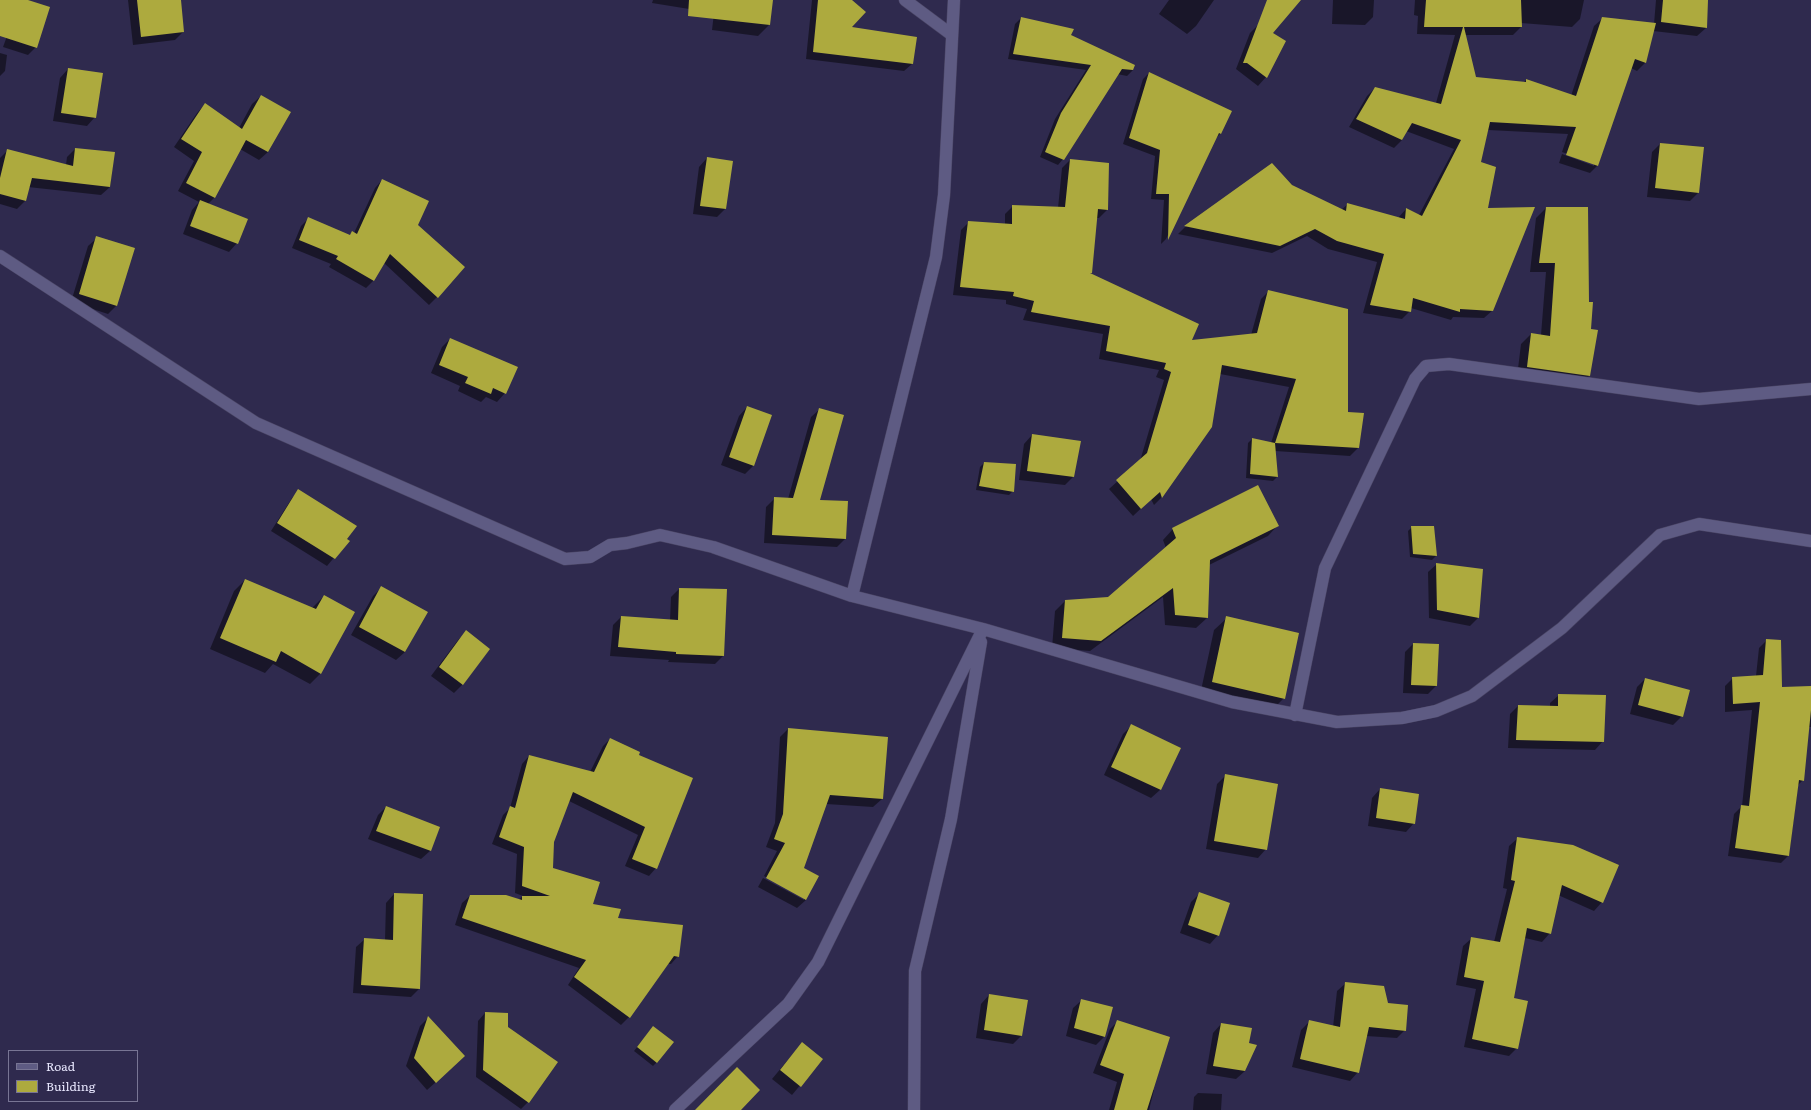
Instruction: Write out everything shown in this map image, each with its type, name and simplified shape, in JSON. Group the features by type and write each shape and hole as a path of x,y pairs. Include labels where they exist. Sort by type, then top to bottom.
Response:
{"street":[{"path":"905,0 952,35"},
{"path":"852,596 936,257 944,195 954,0"},
{"path":"0,256 256,423 565,559 590,557 610,545 627,543 660,535 713,547 852,596 983,629 1232,702 1337,722 1402,718 1436,711 1472,696 1562,628 1660,535 1699,524 1811,541"},
{"path":"1295,715 1325,568 1415,379 1426,366 1449,364 1699,399 1811,389"},
{"path":"675,1110 788,1004 818,962 983,629"},
{"path":"914,1110 915,971 951,819 983,629"}],"building":[{"path":"0,0 28,0 50,7 37,48 0,36"},
{"path":"137,0 181,0 184,32 141,37"},
{"path":"689,0 773,0 770,25 688,16"},
{"path":"818,0 852,0 866,12 852,27 917,37 913,64 813,52"},
{"path":"1267,0 1301,0 1273,33 1286,41 1267,78 1247,63 1243,63"},
{"path":"1426,0 1521,0 1522,27 1464,27 1476,77 1526,82 1526,79 1576,96 1602,17 1656,23 1646,63 1635,59 1598,166 1566,155 1576,127 1490,122 1481,162 1496,167 1488,208 1535,207 1493,311 1460,309 1460,312 1413,298 1411,312 1370,305 1384,254 1337,241 1315,229 1280,246 1184,226 1272,163 1292,185 1346,211 1347,203 1405,219 1406,208 1422,216 1461,140 1412,123 1402,140 1356,119 1375,87 1441,104 1463,27 1424,27"},
{"path":"1663,0 1708,0 1707,28 1661,22"},
{"path":"1021,17 1074,29 1071,35 1135,65 1133,70 1122,69 1064,160 1045,152 1061,113 1091,65 1013,54"},
{"path":"68,68 103,73 96,118 61,113"},
{"path":"1149,72 1232,111 1221,134 1219,133 1168,240 1169,194 1156,194 1160,150 1129,138"},
{"path":"261,95 291,112 268,152 246,140 215,198 186,183 202,152 181,139 205,103 242,129"},
{"path":"1660,143 1704,147 1699,193 1655,188"},
{"path":"75,148 115,152 110,187 32,178 26,201 0,194 0,178 7,149 73,166"},
{"path":"707,157 733,161 726,209 700,206"},
{"path":"1070,159 1109,163 1108,210 1098,209 1092,273 1090,273 1199,324 1192,340 1257,333 1268,290 1348,309 1348,412 1364,413 1359,448 1275,443 1296,379 1222,365 1212,427 1162,498 1160,492 1141,509 1116,480 1147,453 1171,372 1164,369 1166,363 1106,351 1110,326 1031,312 1034,301 1013,296 1014,292 960,287 968,221 1012,224 1012,205 1065,207"},
{"path":"382,179 429,201 418,225 465,267 438,298 390,254 374,281 336,259 338,256 299,240 308,217 350,235 352,231 357,234"},
{"path":"200,200 248,219 238,244 190,226"},
{"path":"1546,207 1588,207 1589,302 1593,302 1591,329 1598,330 1590,376 1527,367 1531,333 1550,336 1555,263 1539,263"},
{"path":"96,236 135,248 117,306 79,294"},
{"path":"450,338 518,367 506,394 493,388 491,394 465,383 468,377 439,365"},
{"path":"747,406 772,415 754,466 729,457"},
{"path":"819,408 844,415 820,500 848,501 846,539 772,535 774,497 793,498"},
{"path":"1032,434 1081,441 1074,477 1027,471"},
{"path":"1252,438 1275,443 1278,477 1250,474"},
{"path":"984,462 1016,464 1014,492 979,486"},
{"path":"1258,485 1279,526 1210,560 1208,618 1175,615 1173,588 1101,641 1062,638 1065,600 1108,597 1176,538 1172,528"},
{"path":"298,489 357,526 347,539 350,541 335,559 277,523"},
{"path":"1411,526 1434,526 1437,556 1413,554"},
{"path":"1436,563 1483,569 1479,618 1437,610"},
{"path":"245,579 316,609 324,595 355,612 321,674 281,651 276,662 220,638"},
{"path":"381,586 428,612 405,652 359,627"},
{"path":"679,588 727,589 724,656 676,654 676,652 618,647 621,616 678,620"},
{"path":"1226,616 1299,633 1285,699 1212,682"},
{"path":"466,630 490,649 463,685 439,667"},
{"path":"1766,639 1781,640 1782,687 1811,686 1811,710 1804,781 1799,780 1789,856 1735,848 1741,805 1749,806 1760,702 1733,704 1732,677 1763,675"},
{"path":"1413,643 1439,644 1437,686 1411,685"},
{"path":"1645,678 1690,690 1683,717 1638,705"},
{"path":"1558,694 1606,695 1604,742 1516,740 1518,705 1558,706"},
{"path":"1131,724 1181,748 1161,790 1111,767"},
{"path":"788,728 888,737 883,799 830,795 804,868 819,876 806,900 766,878 785,843 774,839 783,814"},
{"path":"610,738 640,752 639,755 693,778 657,869 632,859 645,827 573,792 554,842 553,868 600,882 593,904 621,909 618,918 683,925 679,957 674,956 630,1018 574,977 586,960 462,918 470,895 506,895 522,900 522,896 550,896 522,886 524,847 499,837 510,806 515,808 529,755 594,772"},
{"path":"1225,774 1278,784 1267,850 1214,841"},
{"path":"1380,788 1419,794 1415,824 1376,818"},
{"path":"386,806 440,827 431,851 376,831"},
{"path":"1517,837 1573,845 1619,865 1603,903 1562,885 1551,934 1527,928 1514,998 1528,1001 1518,1049 1472,1039 1484,981 1464,977 1471,937 1500,942 1515,881 1511,880"},
{"path":"1199,892 1230,903 1219,936 1188,925"},
{"path":"394,893 423,894 420,989 361,985 364,938 393,940"},
{"path":"1345,982 1384,986 1388,1003 1408,1005 1406,1031 1369,1027 1359,1073 1300,1059 1309,1020 1340,1027"},
{"path":"989,994 1028,1000 1022,1036 984,1030"},
{"path":"1081,999 1113,1007 1105,1037 1074,1028"},
{"path":"485,1012 508,1013 508,1027 558,1062 529,1103 483,1070"},
{"path":"428,1016 465,1056 436,1083 414,1058"},
{"path":"1117,1020 1170,1037 1147,1110 1114,1110 1124,1074 1100,1065"},
{"path":"1221,1023 1252,1028 1249,1043 1257,1045 1245,1071 1213,1066"},
{"path":"653,1026 674,1042 657,1063 637,1047"},
{"path":"802,1042 823,1059 801,1087 780,1070"},
{"path":"737,1067 760,1090 741,1110 695,1110"}]}
